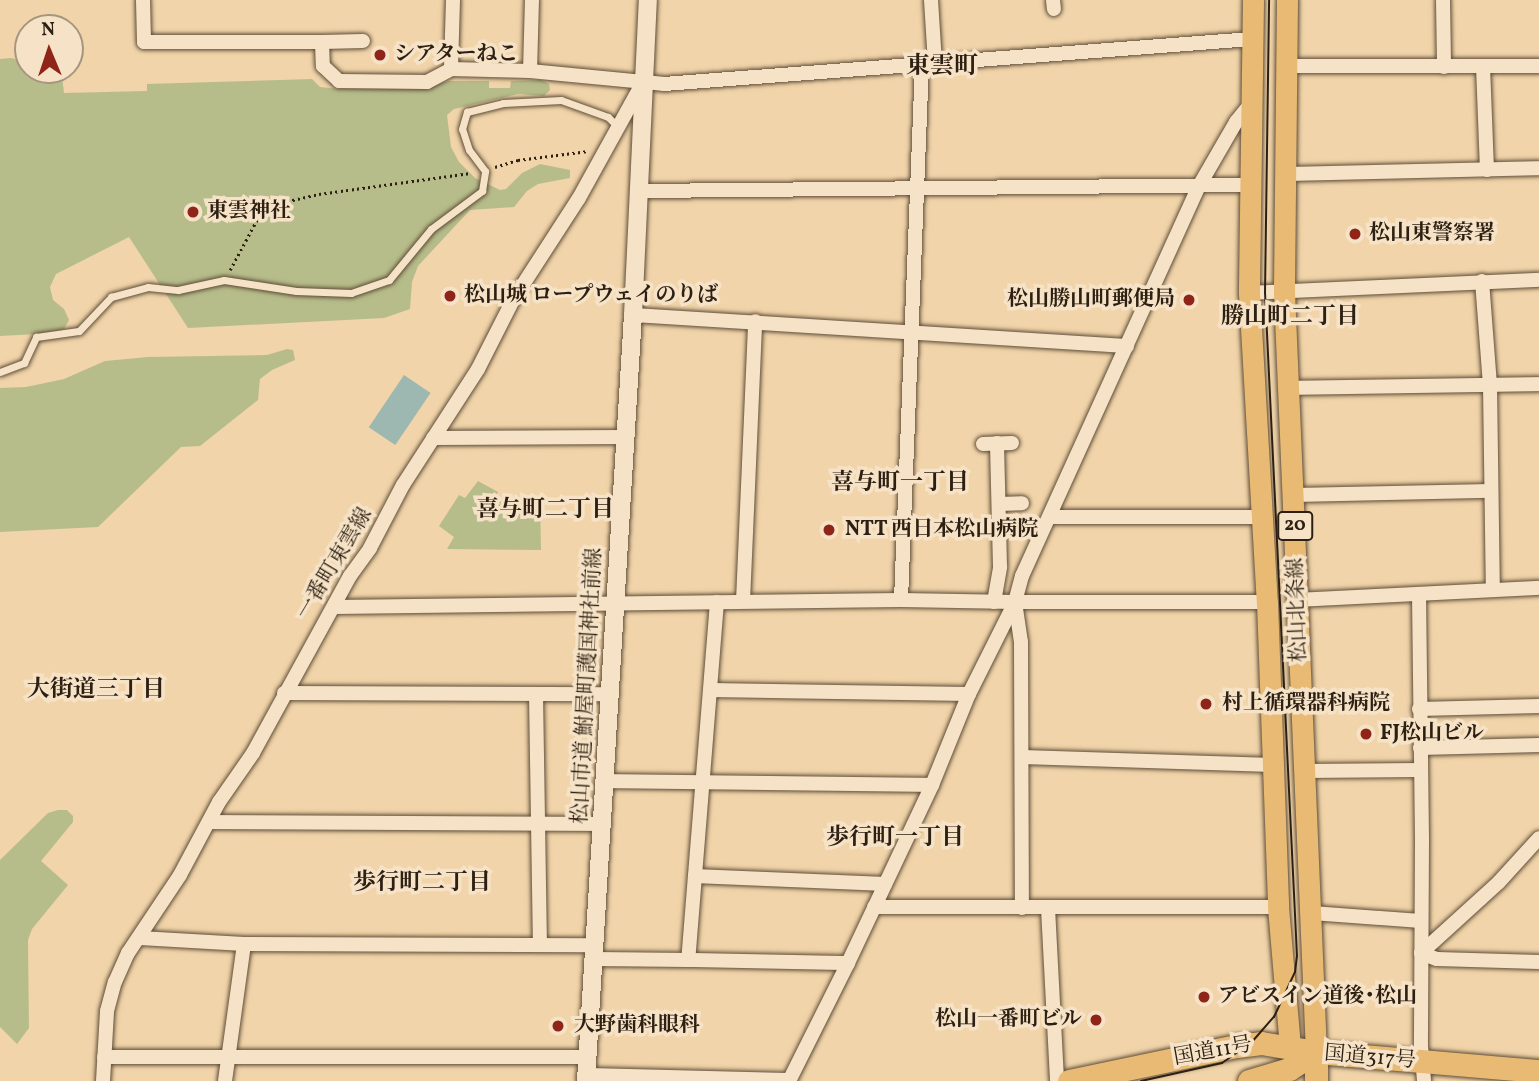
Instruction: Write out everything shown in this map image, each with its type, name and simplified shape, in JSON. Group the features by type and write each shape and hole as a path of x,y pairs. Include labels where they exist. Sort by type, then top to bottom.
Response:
{"highway":[{"name":"国道11号","path":"1069,1081 1237,1046 1261,1044 1290,1066"},
{"name":"国道317号","path":"1290,1066 1316,1052 1424,1072 1539,1071"},
{"path":"1316,1052 1316,1081"},
{"name":"国道11号","path":"1249,1081 1290,1066"}],"main road":[{"name":"松山北条線","path":"1253,0 1254,100 1249,293 1268,602 1278,907 1290,1066"},
{"name":"松山北条線","path":"1287,0 1284,292 1316,1052"}],"street":[{"path":"143,0 144,42 363,41"},
{"path":"451,69 453,0"},
{"path":"530,71 532,0"},
{"name":"松山市道 鮒屋町護国神社前線","path":"586,1078 634,315 648,0"},
{"path":"901,600 910,332 931,0"},
{"path":"1443,0 1444,66"},
{"path":"322,42 323,66 339,81 427,82 451,69 530,71 664,84 1252,39"},
{"path":"1286,66 1539,66"},
{"path":"1483,66 1487,170"},
{"name":"一番町東雲線","path":"103,1081 107,1011 114,982 128,953 140,938 210,822 219,802 253,753 284,693 619,128 643,82"},
{"path":"586,1078 789,1081 932,785 969,695 1015,603 1022,576 1052,517 1199,186 1236,122 1254,100"},
{"path":"1284,174 1539,169"},
{"path":"640,191 1250,185"},
{"path":"1249,293 1539,280"},
{"path":"1482,281 1490,385 1493,589"},
{"path":"634,315 1127,346"},
{"path":"743,601 755,321"},
{"path":"1289,388 1539,384"},
{"path":"433,438 626,437"},
{"path":"995,602 1000,567 997,443"},
{"path":"1293,495 1491,491"},
{"path":"999,504 1022,503"},
{"path":"1052,517 1262,517"},
{"path":"1298,600 1539,588"},
{"path":"1419,594 1424,1072"},
{"path":"334,607 901,600 1015,603 1268,602"},
{"path":"688,960 717,602"},
{"path":"1015,603 1020,642 1022,908"},
{"path":"710,690 969,695"},
{"path":"284,693 610,694"},
{"path":"536,694 540,945"},
{"path":"1419,709 1539,706"},
{"path":"1420,748 1539,745"},
{"path":"1022,757 1273,765"},
{"path":"1304,771 1421,770"},
{"path":"605,781 932,785"},
{"path":"210,822 603,824"},
{"path":"1421,953 1499,882 1539,838"},
{"path":"695,876 885,884"},
{"path":"874,907 1278,907"},
{"path":"1048,908 1057,1081"},
{"path":"1312,913 1421,921"},
{"path":"140,938 244,944 540,945 688,960 848,963"},
{"path":"225,1081 244,944"},
{"path":"1421,953 1437,959 1539,962"},
{"path":"104,1057 586,1057"}],"lane":[{"path":"0,372 24,363 36,337 79,331 111,297 148,287 178,290 224,280 296,290 351,293 389,280 431,229 482,191 485,171 469,150 463,129 467,112 503,103 561,100 608,117 619,128"}],"path":[{"path":"224,280 259,216 271,205 319,194 485,171 518,160 595,150"}],"green space":[{"path":"0,59 14,59 14,84 63,84 64,93 147,91 147,84 312,79 320,87 339,89 426,87 449,81 489,81 489,88 510,88 511,81 541,80 549,84 550,90 544,96 518,94 454,109 447,115 451,147 459,162 475,178 500,190 506,189 522,173 540,164 570,170 570,178 538,184 527,191 514,207 470,210 418,266 412,282 410,309 384,318 188,328 129,237 56,274 50,287 53,300 64,309 69,320 64,329 55,333 0,336"},
{"path":"287,349 293,350 295,360 272,370 260,379 258,400 200,446 181,447 98,527 0,532 0,388 26,387 64,379 105,361 148,357 267,355"},
{"path":"478,481 498,492 495,498 525,517 540,498 541,550 447,549 454,537 439,526 459,495 465,498"},
{"path":"67,810 73,816 73,822 41,861 68,885 32,929 28,940 29,1028 17,1044 0,1027 0,860 48,813"}],"water":[{"path":"404,375 431,393 395,445 369,427"}],"tram line":[{"path":"1141,1081 1222,1063 1251,1043 1274,1017 1295,972 1297,956 1265,293 1269,0"}],"place":[{"name":"シアターねこ","path":"380,55"},
{"name":"東雲神社","path":"193,212"},
{"name":"松山東警察署","path":"1355,234"},
{"name":"松山城 ロープウェイのりば","path":"450,296"},
{"name":"松山勝山町郵便局","path":"1189,300"},
{"name":"NTT 西日本松山病院","path":"829,530"},
{"name":"村上循環器科病院","path":"1206,704"},
{"name":"FJ松山ビル","path":"1366,734"},
{"name":"アビスイン道後･松山","path":"1204,997"},
{"name":"松山一番町ビル","path":"1096,1020"},
{"name":"大野歯科眼科","path":"558,1026"}],"district":[{"name":"東雲町","path":"942,68"},
{"name":"勝山町二丁目","path":"1290,317"},
{"name":"喜与町一丁目","path":"900,483"},
{"name":"喜与町二丁目","path":"545,510"},
{"name":"大街道三丁目","path":"96,690"},
{"name":"歩行町一丁目","path":"895,838"},
{"name":"歩行町二丁目","path":"422,883"}]}
